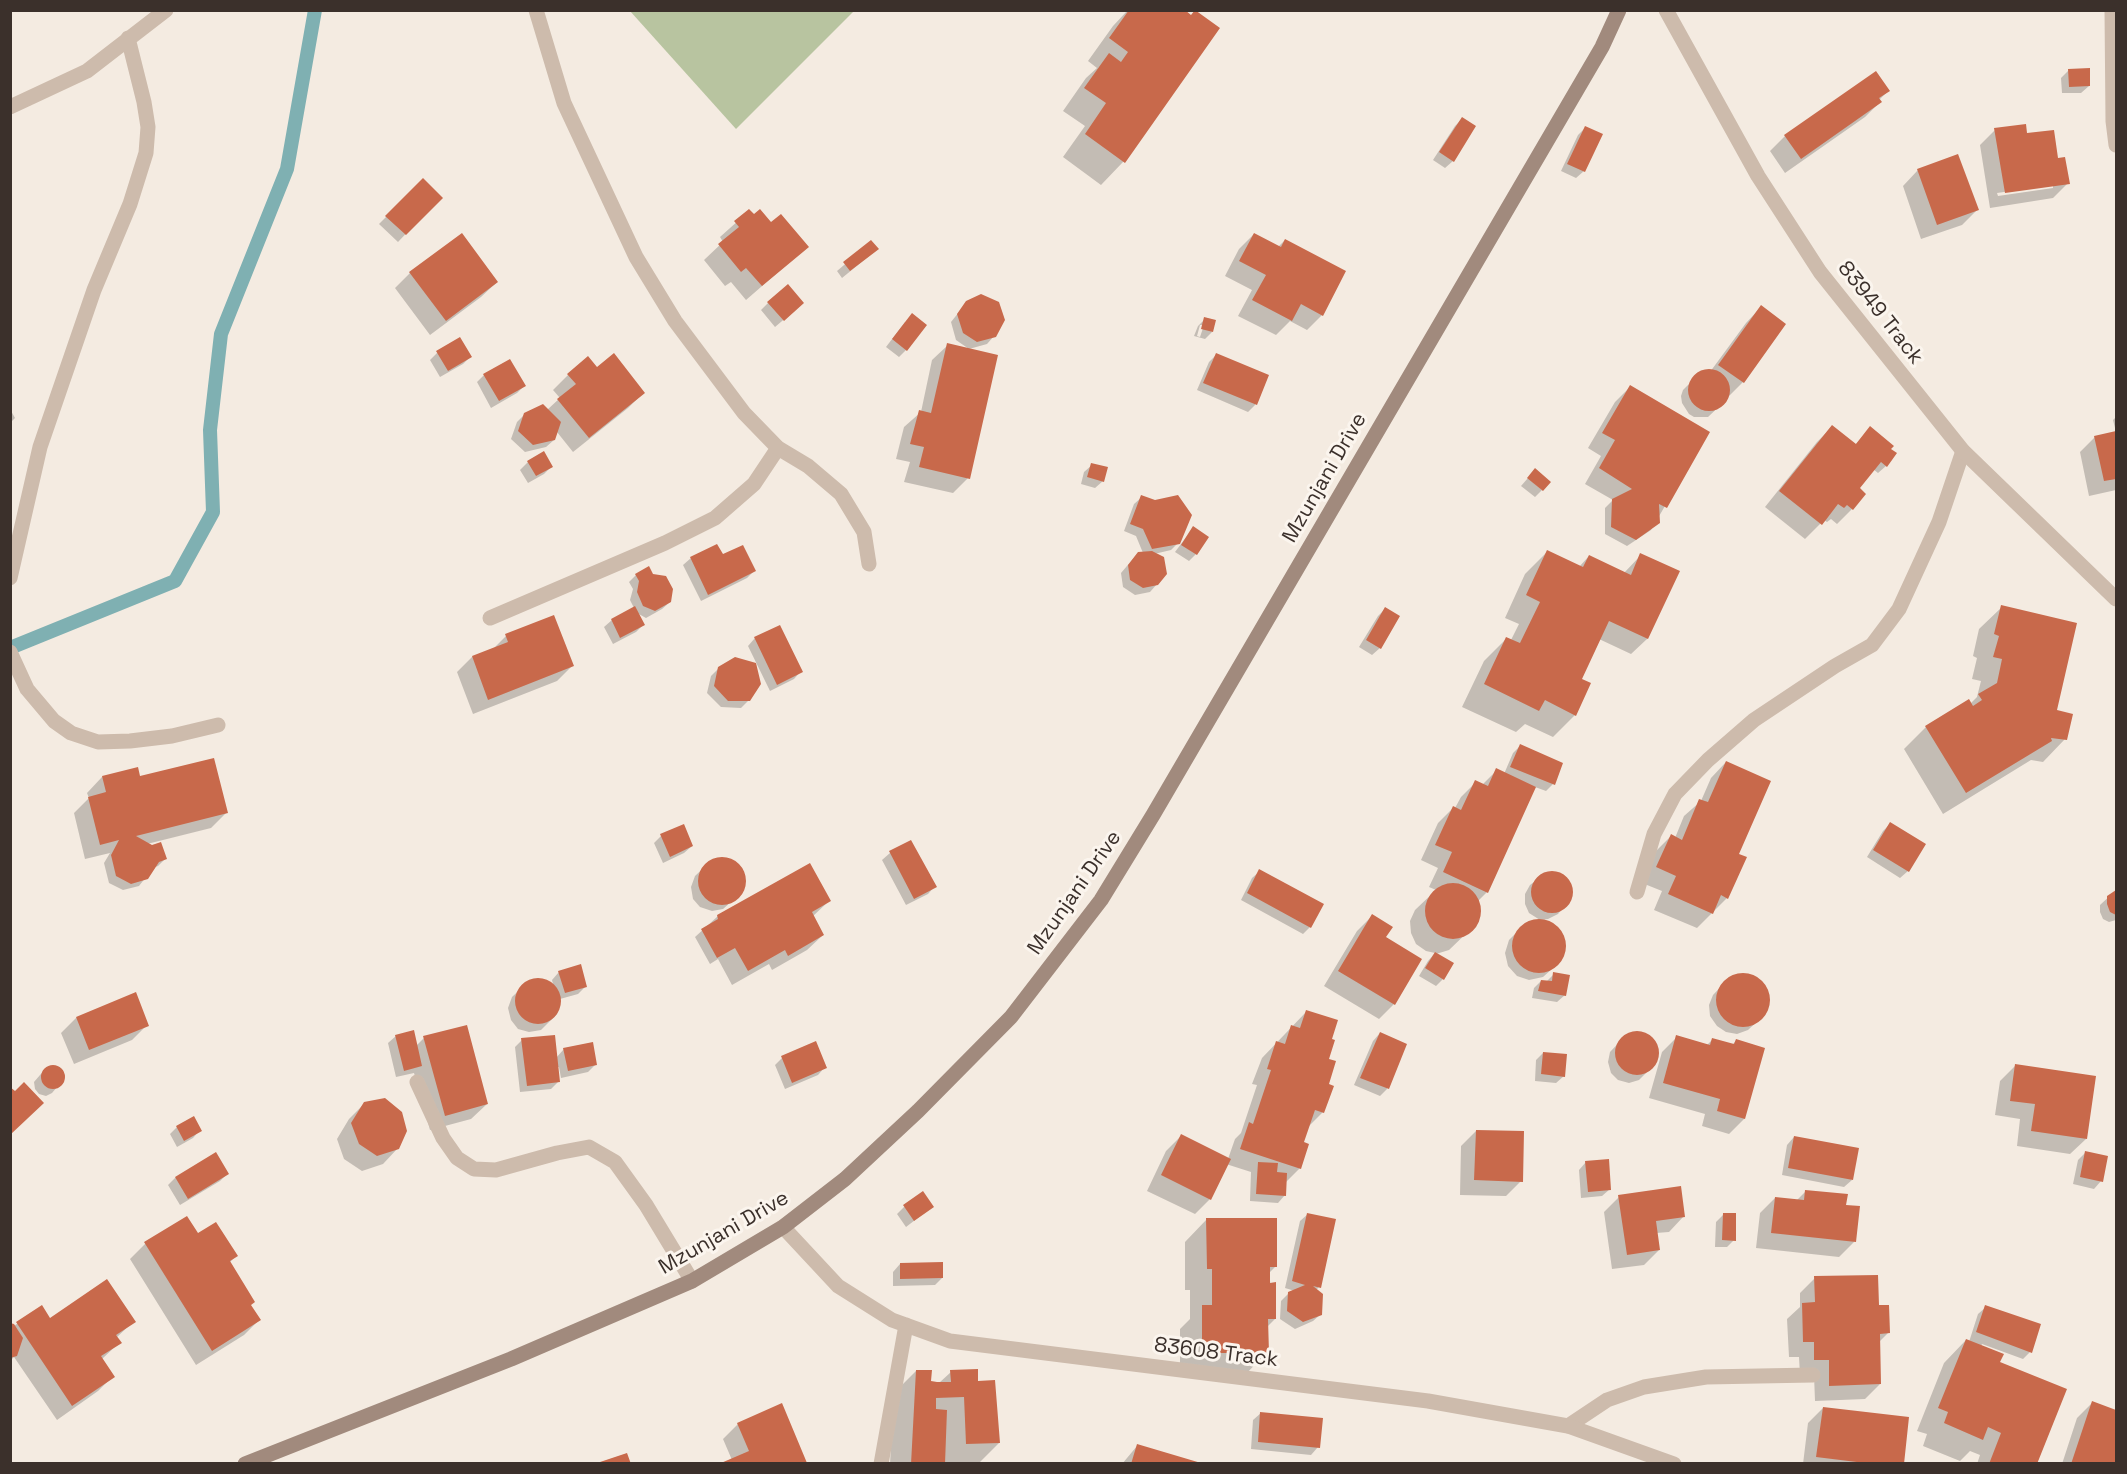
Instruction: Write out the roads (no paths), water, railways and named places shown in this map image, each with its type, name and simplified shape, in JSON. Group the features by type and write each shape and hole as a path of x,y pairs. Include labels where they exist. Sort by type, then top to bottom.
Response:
{"main road":[{"name":"Mzunjani Drive","path":"245,1464 511,1359 692,1281 783,1227 845,1179 918,1112 1011,1017 1101,900 1590,68 1619,10"}],"street":[{"path":"10,107 87,71 165,10"},
{"path":"536,10 564,103 636,257 675,321 744,413 778,448 808,466 841,494 864,532 869,564"},
{"name":"83949 Track","path":"1666,10 1758,176 1820,272 1963,451 2116,599"},
{"path":"2112,10 2113,121 2116,145"},
{"path":"10,578 40,447 94,290 130,204 146,153 148,127 128,38"},
{"path":"490,618 665,543 715,518 754,484 778,448"},
{"path":"1637,892 1654,834 1675,794 1708,760 1754,720 1835,666 1872,645 1899,609 1939,522 1963,451"},
{"path":"10,652 27,689 54,721 70,733 98,742 130,741 172,736 218,725"},
{"path":"417,1082 443,1138 457,1158 474,1169 496,1170 589,1147 615,1162 645,1205 692,1281"},
{"name":"83608 Track","path":"783,1227 838,1286 892,1320 950,1341 1428,1401 1568,1426 1674,1464"},
{"path":"881,1464 906,1325"},
{"path":"1568,1426 1607,1401 1644,1387 1706,1377 1813,1374"}],"waterway":[{"path":"10,648 175,581 213,512 210,430 221,334 287,169 315,10"}]}
